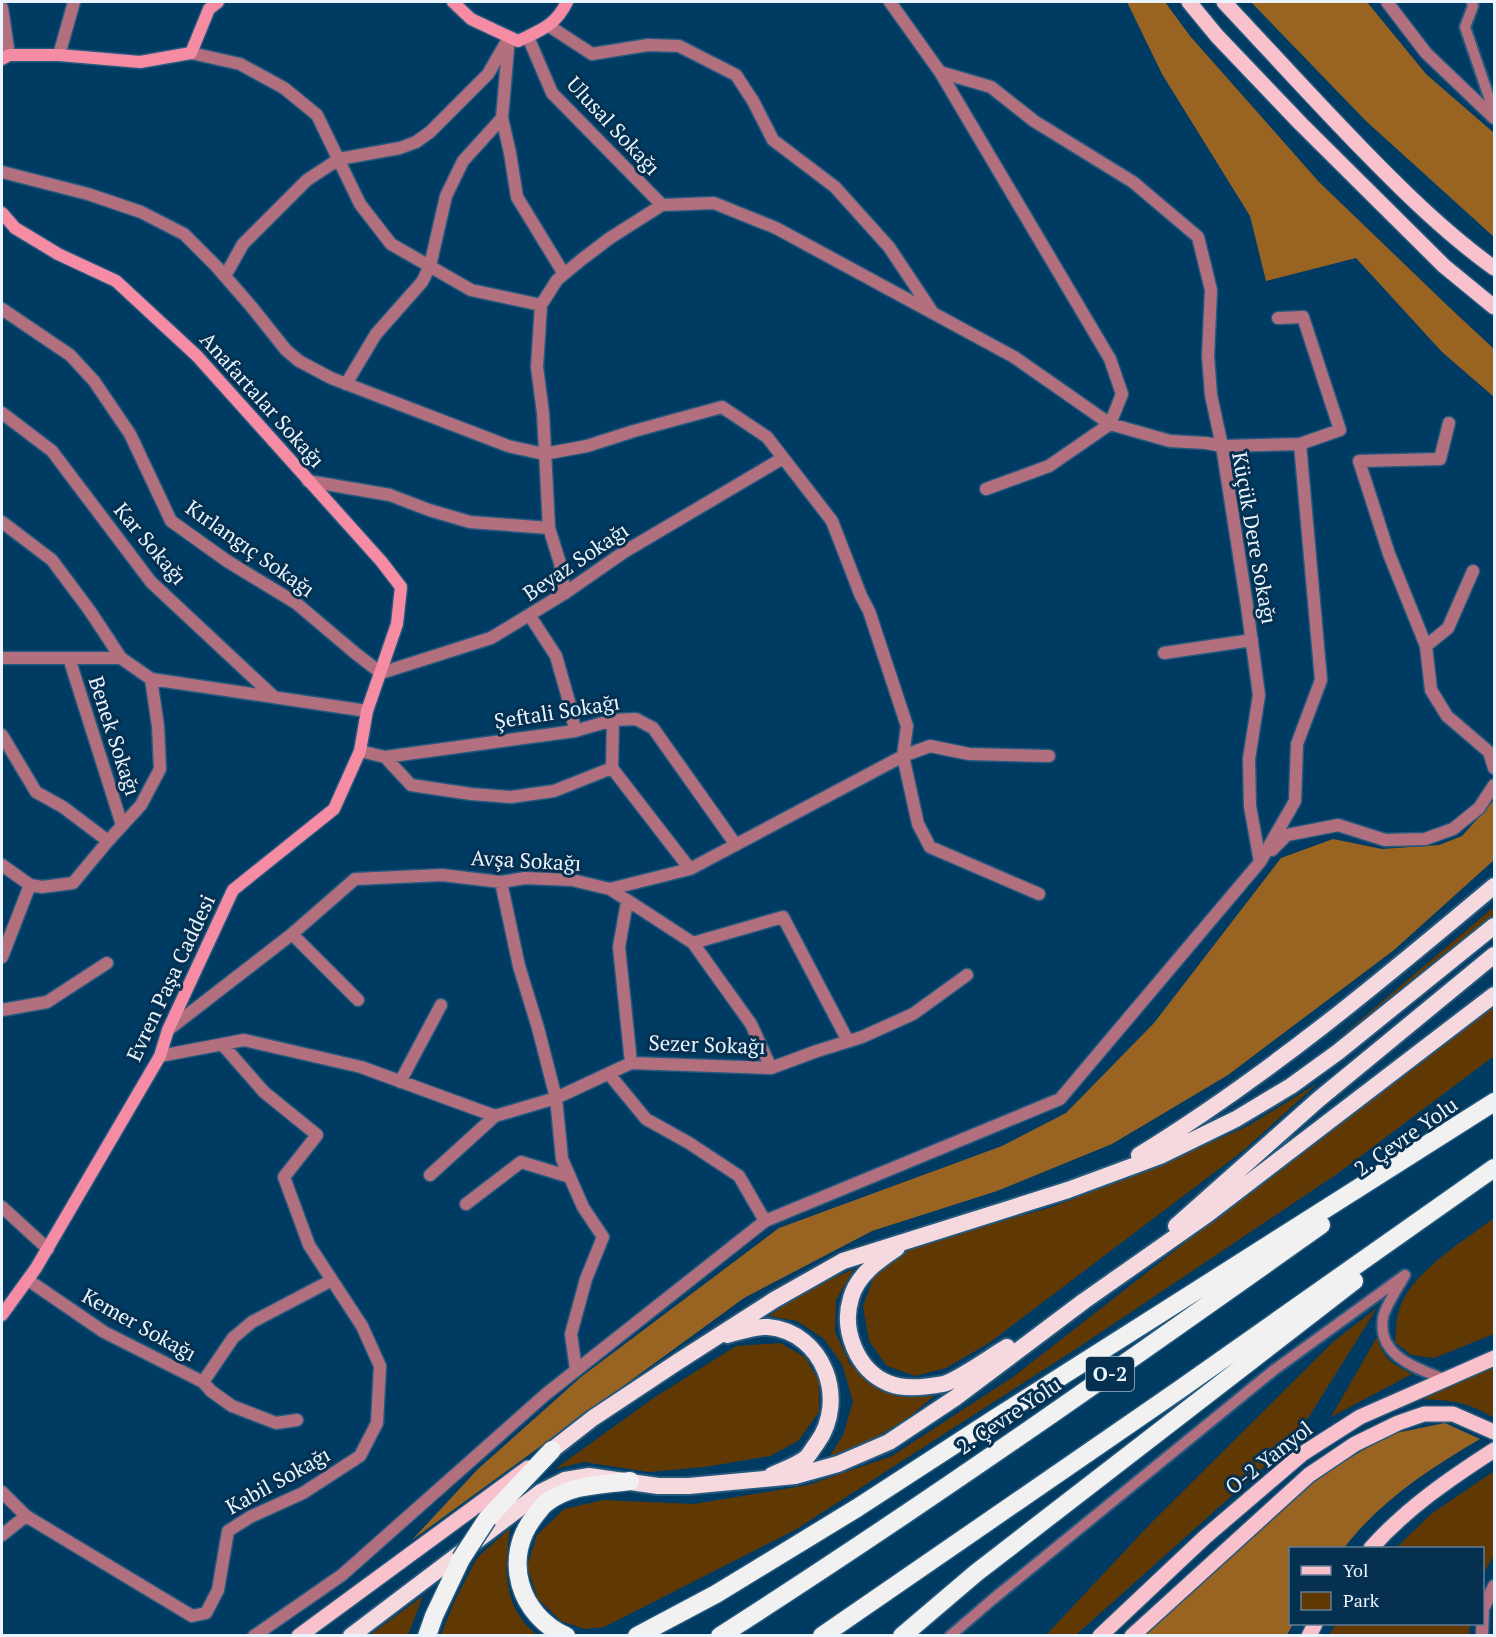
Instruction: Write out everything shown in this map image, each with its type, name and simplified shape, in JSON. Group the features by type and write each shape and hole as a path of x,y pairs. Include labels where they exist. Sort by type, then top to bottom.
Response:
{"highway":[{"path":"1106,1176 1169,1137 1286,1054 1494,886"},
{"path":"427,1635 461,1559 488,1519 552,1450 593,1418 774,1300 843,1261 1068,1190 1170,1151 1236,1119 1291,1086 1338,1052 1494,926"},
{"path":"1126,1272 1233,1173 1311,1106 1492,958"},
{"path":"910,1239 883,1257 863,1275 851,1297 848,1319 851,1343 864,1365 889,1384 914,1388 946,1384 1084,1300 1208,1214 1494,995"},
{"path":"637,1635 716,1594 857,1508 1494,1102"},
{"name":"2. Çevre Yolu","path":"720,1635 808,1579 1070,1402 1494,1102"},
{"name":"O-2","path":"822,1635 1179,1390 1494,1168"},
{"path":"902,1635 994,1559 1494,1173"},
{"path":"351,1635 541,1492 565,1480 590,1476 658,1486 689,1486 740,1483 795,1476 838,1464 889,1442 955,1398 1084,1300"},
{"path":"718,1336 767,1327 797,1336 820,1358 829,1382 831,1403 826,1430 806,1458 774,1474 740,1483"},
{"path":"566,1635 551,1629 538,1618 528,1602 520,1586 518,1548 528,1525 545,1503 572,1488 630,1481"}],"main road":[{"path":"5,57 59,55 140,62 190,53 209,9 218,2"},
{"path":"453,2 471,19 518,41 549,26 567,2"},
{"path":"1189,2 1217,36 1350,173 1444,266 1494,307"},
{"path":"1224,2 1329,116 1402,190 1465,247 1494,268"},
{"name":"Anafartalar Sokağı","path":"2,213 15,228 58,254 116,281 197,356 381,561 401,587 397,624 381,673"},
{"name":"Evren Paşa Caddesi","path":"2,1316 48,1249 160,1056 168,1030 233,890 333,809 360,751 367,711 381,673"},
{"name":"O-2 Yanyol","path":"1100,1635 1205,1537 1302,1454 1360,1417 1494,1358"},
{"path":"1132,1635 1292,1490 1354,1444 1398,1423 1424,1414 1453,1414 1494,1432"},
{"path":"299,1635 552,1450"},
{"path":"1372,1547 1416,1504 1449,1478 1494,1450"}],"street":[{"path":"59,55 74,2"},
{"path":"890,2 940,72 1110,359 1122,394 1110,424 1049,466 986,489"},
{"path":"1387,2 1426,53 1494,118"},
{"path":"2,8 5,57"},
{"path":"549,26 592,54 648,45 679,46 736,75 753,101 772,140 835,187 889,247 932,312"},
{"path":"509,37 502,118 517,197 564,274"},
{"path":"225,276 243,244 307,180 339,159 400,148 416,142 430,132 488,74 509,37"},
{"name":"Ulusal Sokağı","path":"528,37 552,93 662,205"},
{"path":"190,53 240,64 284,88 318,115 360,204 391,244 471,290 541,305"},
{"path":"940,72 991,87 1034,121 1133,182 1198,237 1211,290 1208,356 1211,395 1222,446 1300,444 1340,430 1303,318 1278,318"},
{"path":"346,384 376,334 422,282 430,266 446,196 459,169 463,161 502,118"},
{"path":"2,172 141,212 184,234 225,276 286,350 300,361 331,378 508,446 544,454 586,446 723,407 766,437 832,521 869,611 907,726 903,756 918,824 930,847 1039,894"},
{"name":"Küçük Dere Sokağı","path":"662,205 714,203 766,224 1014,357 1110,424 1170,441 1222,446 1259,695 1249,759 1250,806 1260,862"},
{"path":"565,593 560,563 549,528 543,413 537,367 541,305 557,280 564,274 610,238 662,205"},
{"name":"Kırlangıç Sokağı","path":"2,309 70,356 94,381 130,434 171,521 227,561 296,603 381,673"},
{"name":"Kar Sokağı","path":"2,413 52,451 151,582 273,696"},
{"path":"1449,423 1440,459 1359,460 1389,554 1426,646 1431,690 1447,716 1489,752 1494,768"},
{"path":"1260,862 1295,801 1297,744 1321,680 1300,444"},
{"name":"Beyaz Sokağı","path":"381,673 491,638 530,616 624,552 783,458"},
{"path":"308,481 390,495 470,522 549,528"},
{"path":"2,522 51,560 90,611 121,658 151,679 367,711"},
{"path":"1426,646 1448,628 1473,571"},
{"path":"530,616 556,656 575,731"},
{"name":"Küçük Dere Sokağı","path":"1164,653 1252,640"},
{"path":"2,658 121,658"},
{"name":"Benek Sokağı","path":"69,658 122,825"},
{"path":"2,865 30,885 42,887 74,883 108,841 141,806 160,769 158,726 151,679"},
{"name":"Şeftali Sokağı","path":"360,751 385,757 575,731 613,720 636,719 653,728 736,845"},
{"path":"613,720 612,768 690,869"},
{"path":"2,735 36,792 63,807 108,841"},
{"name":"Avşa Sokağı","path":"168,1030 292,934 356,879 442,875 501,882 525,878 572,880 610,889 690,869 903,756 930,746 969,754 1049,756"},
{"path":"385,757 411,785 471,794 511,796 554,791 612,768"},
{"path":"254,1635 342,1575 546,1394 765,1221 1060,1099 1260,862 1287,835 1338,825 1385,840 1425,839 1453,829 1479,808 1494,785"},
{"path":"501,882 519,966 556,1098 562,1159 583,1207 603,1237 586,1279 571,1334 576,1370"},
{"path":"2,957 30,885"},
{"path":"610,889 693,943 751,1024 771,1068"},
{"path":"627,902 619,947 631,1062"},
{"path":"693,943 783,917 848,1041"},
{"path":"292,934 358,1000"},
{"path":"2,1010 47,1002 107,963"},
{"name":"Sezer Sokağı","path":"495,1116 556,1098 631,1062 771,1068 862,1037 913,1014 967,975"},
{"path":"400,1082 441,1005"},
{"path":"160,1056 244,1040 361,1067 495,1116 430,1175"},
{"name":"Kabil Sokağı","path":"2,1492 26,1516 192,1616 206,1613 218,1590 228,1531 250,1517 303,1493 360,1456 377,1422 380,1366 362,1326 309,1245 284,1177 317,1135 264,1092 222,1044"},
{"path":"609,1074 646,1119 739,1176 765,1221"},
{"path":"466,1204 521,1162 570,1177"},
{"path":"2,1207 48,1249"},
{"path":"203,1382 233,1338 252,1322 332,1280"},
{"name":"Kemer Sokağı","path":"28,1281 104,1332 203,1382 211,1391 232,1406 276,1423 297,1420"},
{"path":"2,1535 26,1516"},
{"path":"1484,1607 1494,1586"}],"lane":[{"path":"1472,2 1473,6 1465,27 1494,112"},
{"path":"950,1635 1274,1370 1405,1275 1383,1316 1384,1338 1395,1355 1413,1366 1444,1379"}],"green space":[{"path":"1494,907 1494,915 1335,1041"},
{"path":"1494,1006 1494,1056 1337,1174 1079,1347 795,1530 604,1627 585,1629 561,1621 538,1599 527,1567 537,1535 564,1509 603,1500 694,1504 808,1485 892,1456 1013,1377 1350,1114"},
{"path":"1318,1083 1244,1150 989,1343 946,1368 915,1376 887,1366 869,1341 863,1306 873,1279 904,1252 952,1235 1052,1207 1162,1164 1248,1126"},
{"path":"1494,1218 1494,1334 1434,1358 1411,1355 1395,1342 1398,1314 1403,1299 1424,1272"},
{"path":"854,1269 836,1300 835,1332 850,1364 873,1386 910,1395 941,1390 908,1418 876,1437 829,1457 843,1435 853,1402 842,1364 824,1339 797,1321 769,1316 806,1290"},
{"path":"1377,1308 1295,1439 1076,1635 1046,1635 1152,1522 1334,1341"},
{"path":"1377,1337 1386,1356 1412,1374 1331,1417"},
{"path":"780,1343 805,1357 819,1381 819,1412 798,1441 770,1456 705,1467 649,1472 584,1462 555,1469 655,1397 736,1346"},
{"path":"1494,1366 1494,1418 1476,1408 1459,1403 1421,1399"},
{"path":"1494,1471 1494,1555 1484,1572 1484,1547 1397,1547 1431,1514"},
{"path":"510,1528 507,1551 508,1586 515,1608 523,1621 537,1635 441,1635 454,1602 477,1558"},
{"path":"423,1596 408,1635 370,1635"},
{"path":"1335,1625 1470,1625 1469,1635 1329,1635"}],"shaded area":[{"path":"1127,2 1165,2 1190,36 1319,182 1494,349 1494,397 1442,352 1356,258 1266,281 1250,216 1162,74"},
{"path":"1251,2 1367,2 1426,74 1494,133 1494,237 1366,121"},
{"path":"1494,800 1494,860 1394,950 1228,1075 1112,1144 997,1191 872,1231 744,1298 412,1540 478,1469 581,1377 779,1228 1002,1146 1066,1113 1154,1023 1281,858 1333,839 1382,849 1439,845 1462,836"},
{"path":"1445,1423 1480,1439 1406,1487 1373,1515 1345,1547 1289,1547 1289,1625 1292,1625 1287,1635 1144,1636 1312,1480 1391,1434"}]}
